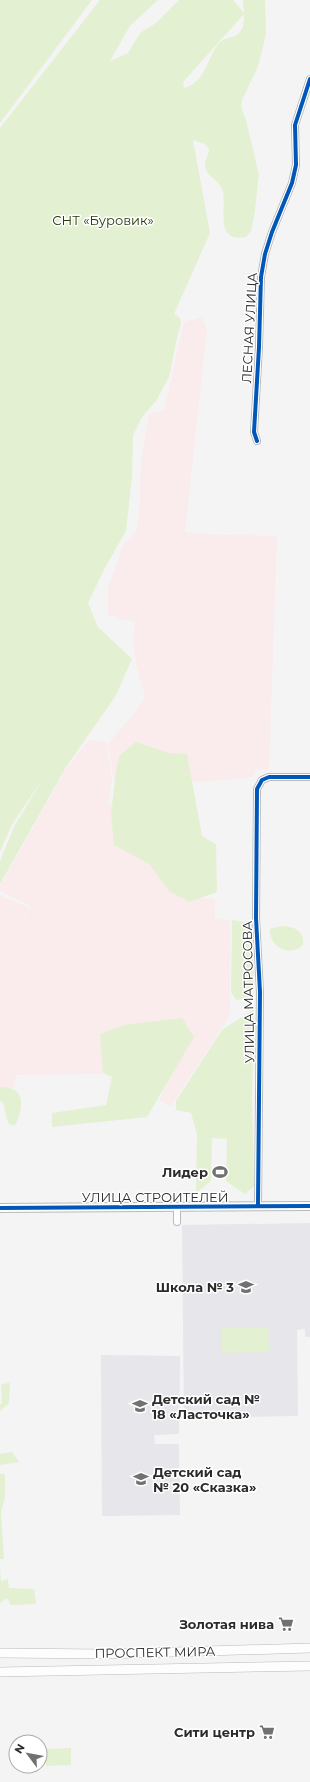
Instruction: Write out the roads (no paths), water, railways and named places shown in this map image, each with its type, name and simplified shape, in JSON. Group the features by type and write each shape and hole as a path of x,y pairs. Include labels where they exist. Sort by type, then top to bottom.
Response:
{"main road":[{"name":"ПРОСПЕКТ МИРА","path":"0,1653 105,1654 310,1648"},
{"path":"105,1654 103,1663 106,1670"},
{"name":"ПРОСПЕКТ МИРА","path":"0,1672 310,1666"}],"street":[{"name":"ЛЕСНАЯ УЛИЦА","path":"257,441 254,432 259,347 260,277 269,240 292,183 296,165 295,125 310,79"},
{"name":"УЛИЦА МАТРОСОВА","path":"258,1206 260,992 256,918 255,851 257,789 262,780 269,777 310,777"},
{"path":"177,1206 177,1222"},
{"name":"УЛИЦА СТРОИТЕЛЕЙ","path":"0,1208 310,1206"}],"place":[{"name":"Лидер","path":"220,1172"},
{"name":"Школа № 3","path":"246,1287"},
{"name":"Детский сад № 18 «Ласточка»","path":"140,1406"},
{"name":"Детский сад № 20 «Сказка»","path":"141,1479"},
{"name":"Золотая нива","path":"286,1624"},
{"name":"Сити центр","path":"267,1732"}],"park label":[{"name":"СНТ «Буровик»","path":"103,220"}]}
